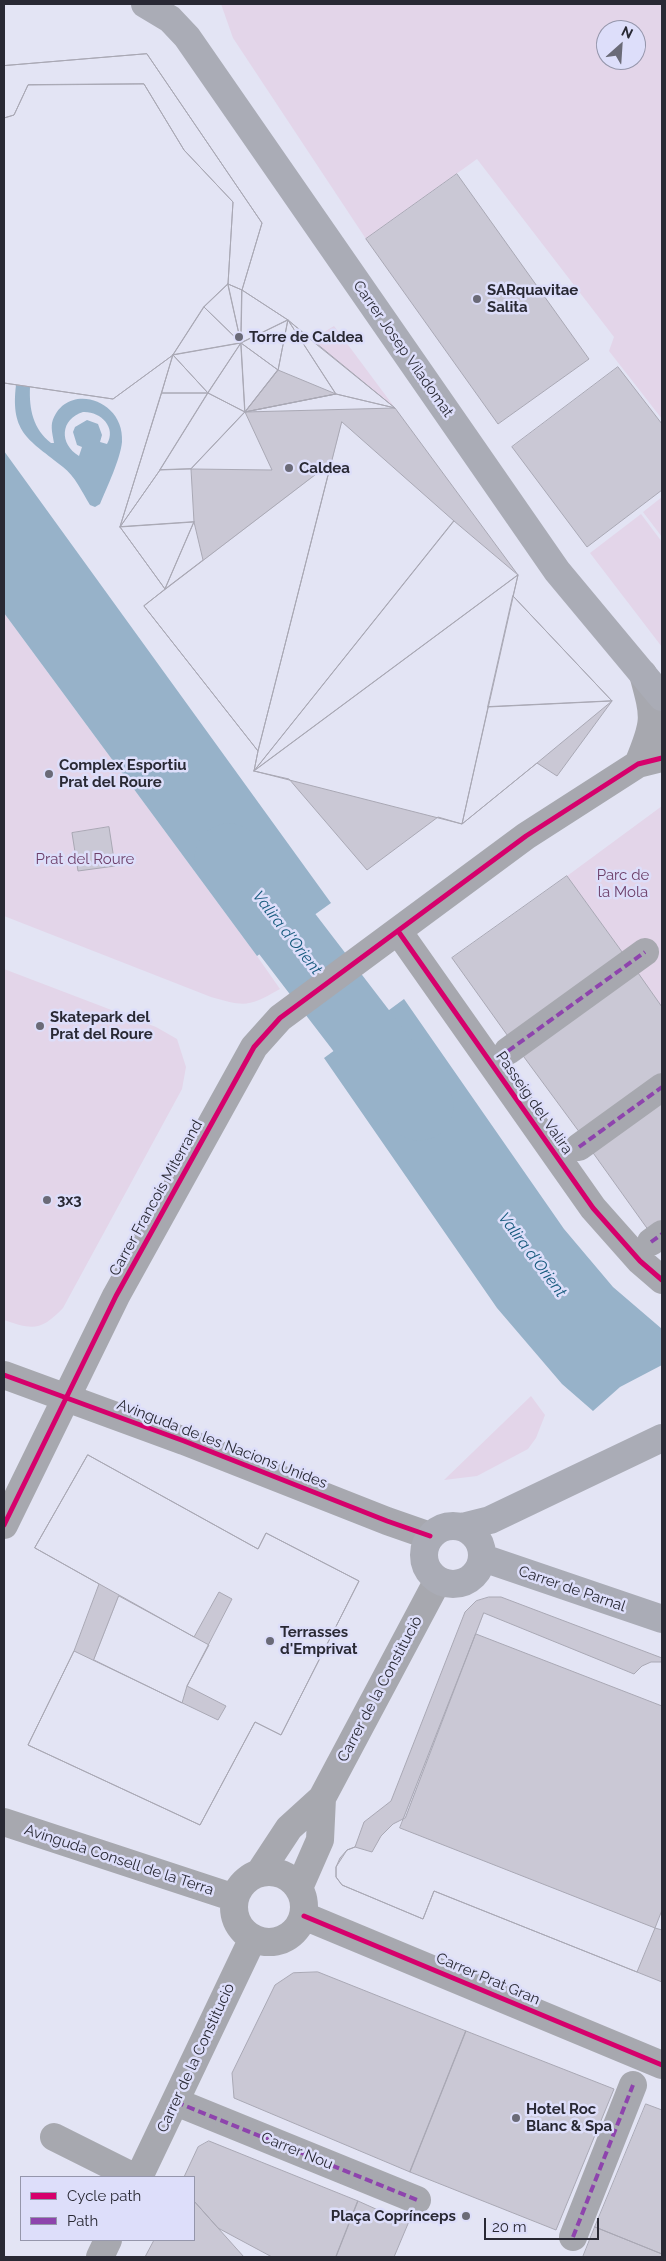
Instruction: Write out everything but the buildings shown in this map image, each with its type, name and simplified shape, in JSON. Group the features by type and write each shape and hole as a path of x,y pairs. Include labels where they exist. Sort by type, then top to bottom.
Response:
{"main road":[{"name":"Carrer Josep Viladomat","path":"145,4 170,19 187,37 556,572 662,697"},
{"path":"462,1527 478,1539 483,1558 475,1576 457,1585 438,1580 425,1565 424,1555 430,1536 445,1527 462,1527 490,1520 651,1443"},
{"name":"Carrer de Parnal","path":"483,1558 662,1619"}],"street":[{"path":"643,674 653,713 650,761"},
{"name":"Carrer Francois Miterrand","path":"4,1525 64,1397 116,1296 254,1047 280,1018 526,836 650,761"},
{"name":"Passeig del Valira","path":"398,931 593,1208 640,1261 662,1280"},
{"path":"508,1051 645,952"},
{"path":"579,1147 662,1087"},
{"name":"Avinguda de les Nacions Unides","path":"4,1375 184,1441 430,1536"},
{"name":"Carrer de la Constituciò","path":"260,1872 288,1828 322,1798 438,1580"},
{"name":"Carrer de la Constituciò","path":"299,1888 320,1840 322,1798"},
{"name":"Avinguda Consell de la Terra","path":"4,1822 235,1898"},
{"path":"271,1871 282,1874 292,1879 299,1888 304,1896 304,1916 293,1933 284,1939 263,1942 253,1938 237,1921 234,1910 235,1898 244,1882 260,1872 271,1871"},
{"name":"Carrer Prat Gran","path":"304,1916 662,2065"},
{"name":"Carrer de la Constituciò","path":"139,2176 253,1938"},
{"path":"573,2237 633,2085"},
{"name":"Carrer Nou","path":"176,2102 417,2200"},
{"path":"54,2138 132,2176"},
{"path":"100,2257 108,2241"}],"green space":[{"path":"221,4 662,4 662,419 609,351 614,337 477,159 366,239 233,38"},
{"path":"334,326 395,408 311,340"},
{"path":"662,497 662,537 643,512"},
{"path":"641,514 662,542 662,647 590,553"},
{"name":"Complex Esportiu Prat del Roure","path":"4,613 280,989 247,1004 211,997 4,916"},
{"name":"Parc de la Mola","path":"662,806 662,1007 567,876"},
{"path":"4,969 156,1027 177,1039 186,1067 182,1089 63,1308 49,1321 42,1325 30,1327 4,1320"},
{"path":"531,1396 545,1415 536,1438 528,1449 477,1476 444,1480"}],"water":[{"path":"16,385 30,387 30,403 33,418 40,431 51,443 54,443 52,423 59,410 68,402 80,399 93,400 104,406 114,415 120,427 121,449 100,504 95,507 90,505 71,475 25,434 16,415","holes":["89,412 101,417 105,421 110,432 110,438 107,444 100,442 102,435 98,424 87,420 75,427 73,432 77,445 82,447 79,456 72,451 65,439 66,426 75,415"]},
{"path":"4,451 331,903 257,956 4,613"},
{"path":"404,999 564,1229 613,1287 662,1329 662,1365 620,1387 593,1411 562,1384 497,1308 324,1058"}],"waterway":[{"name":"Valira d'Orient","path":"229,858 419,1106"}],"marked path":[{"path":"508,1051 645,952"},
{"path":"579,1147 662,1087"},
{"path":"651,1242 662,1234"},
{"path":"573,2237 633,2085"},
{"path":"176,2102 417,2200"}],"cycle path":[{"path":"4,1525 116,1296 254,1047 280,1018 526,836 638,764 662,758"},
{"path":"398,931 593,1208 640,1261 662,1280"},
{"path":"4,1375 184,1441 430,1536"},
{"path":"304,1916 662,2065"}],"place":[{"name":"SARquavitae Salita","path":"477,299"},
{"name":"Torre de Caldea","path":"239,337"},
{"name":"Caldea","path":"289,468"},
{"name":"Complex Esportiu Prat del Roure","path":"49,774"},
{"name":"Skatepark del Prat del Roure","path":"40,1026"},
{"name":"3x3","path":"47,1200"},
{"name":"Terrasses d'Emprivat","path":"270,1641"},
{"name":"Hotel Roc Blanc & Spa","path":"516,2118"},
{"name":"Plaça Coprínceps","path":"466,2216"}],"park label":[{"name":"Prat del Roure","path":"85,859"}]}
